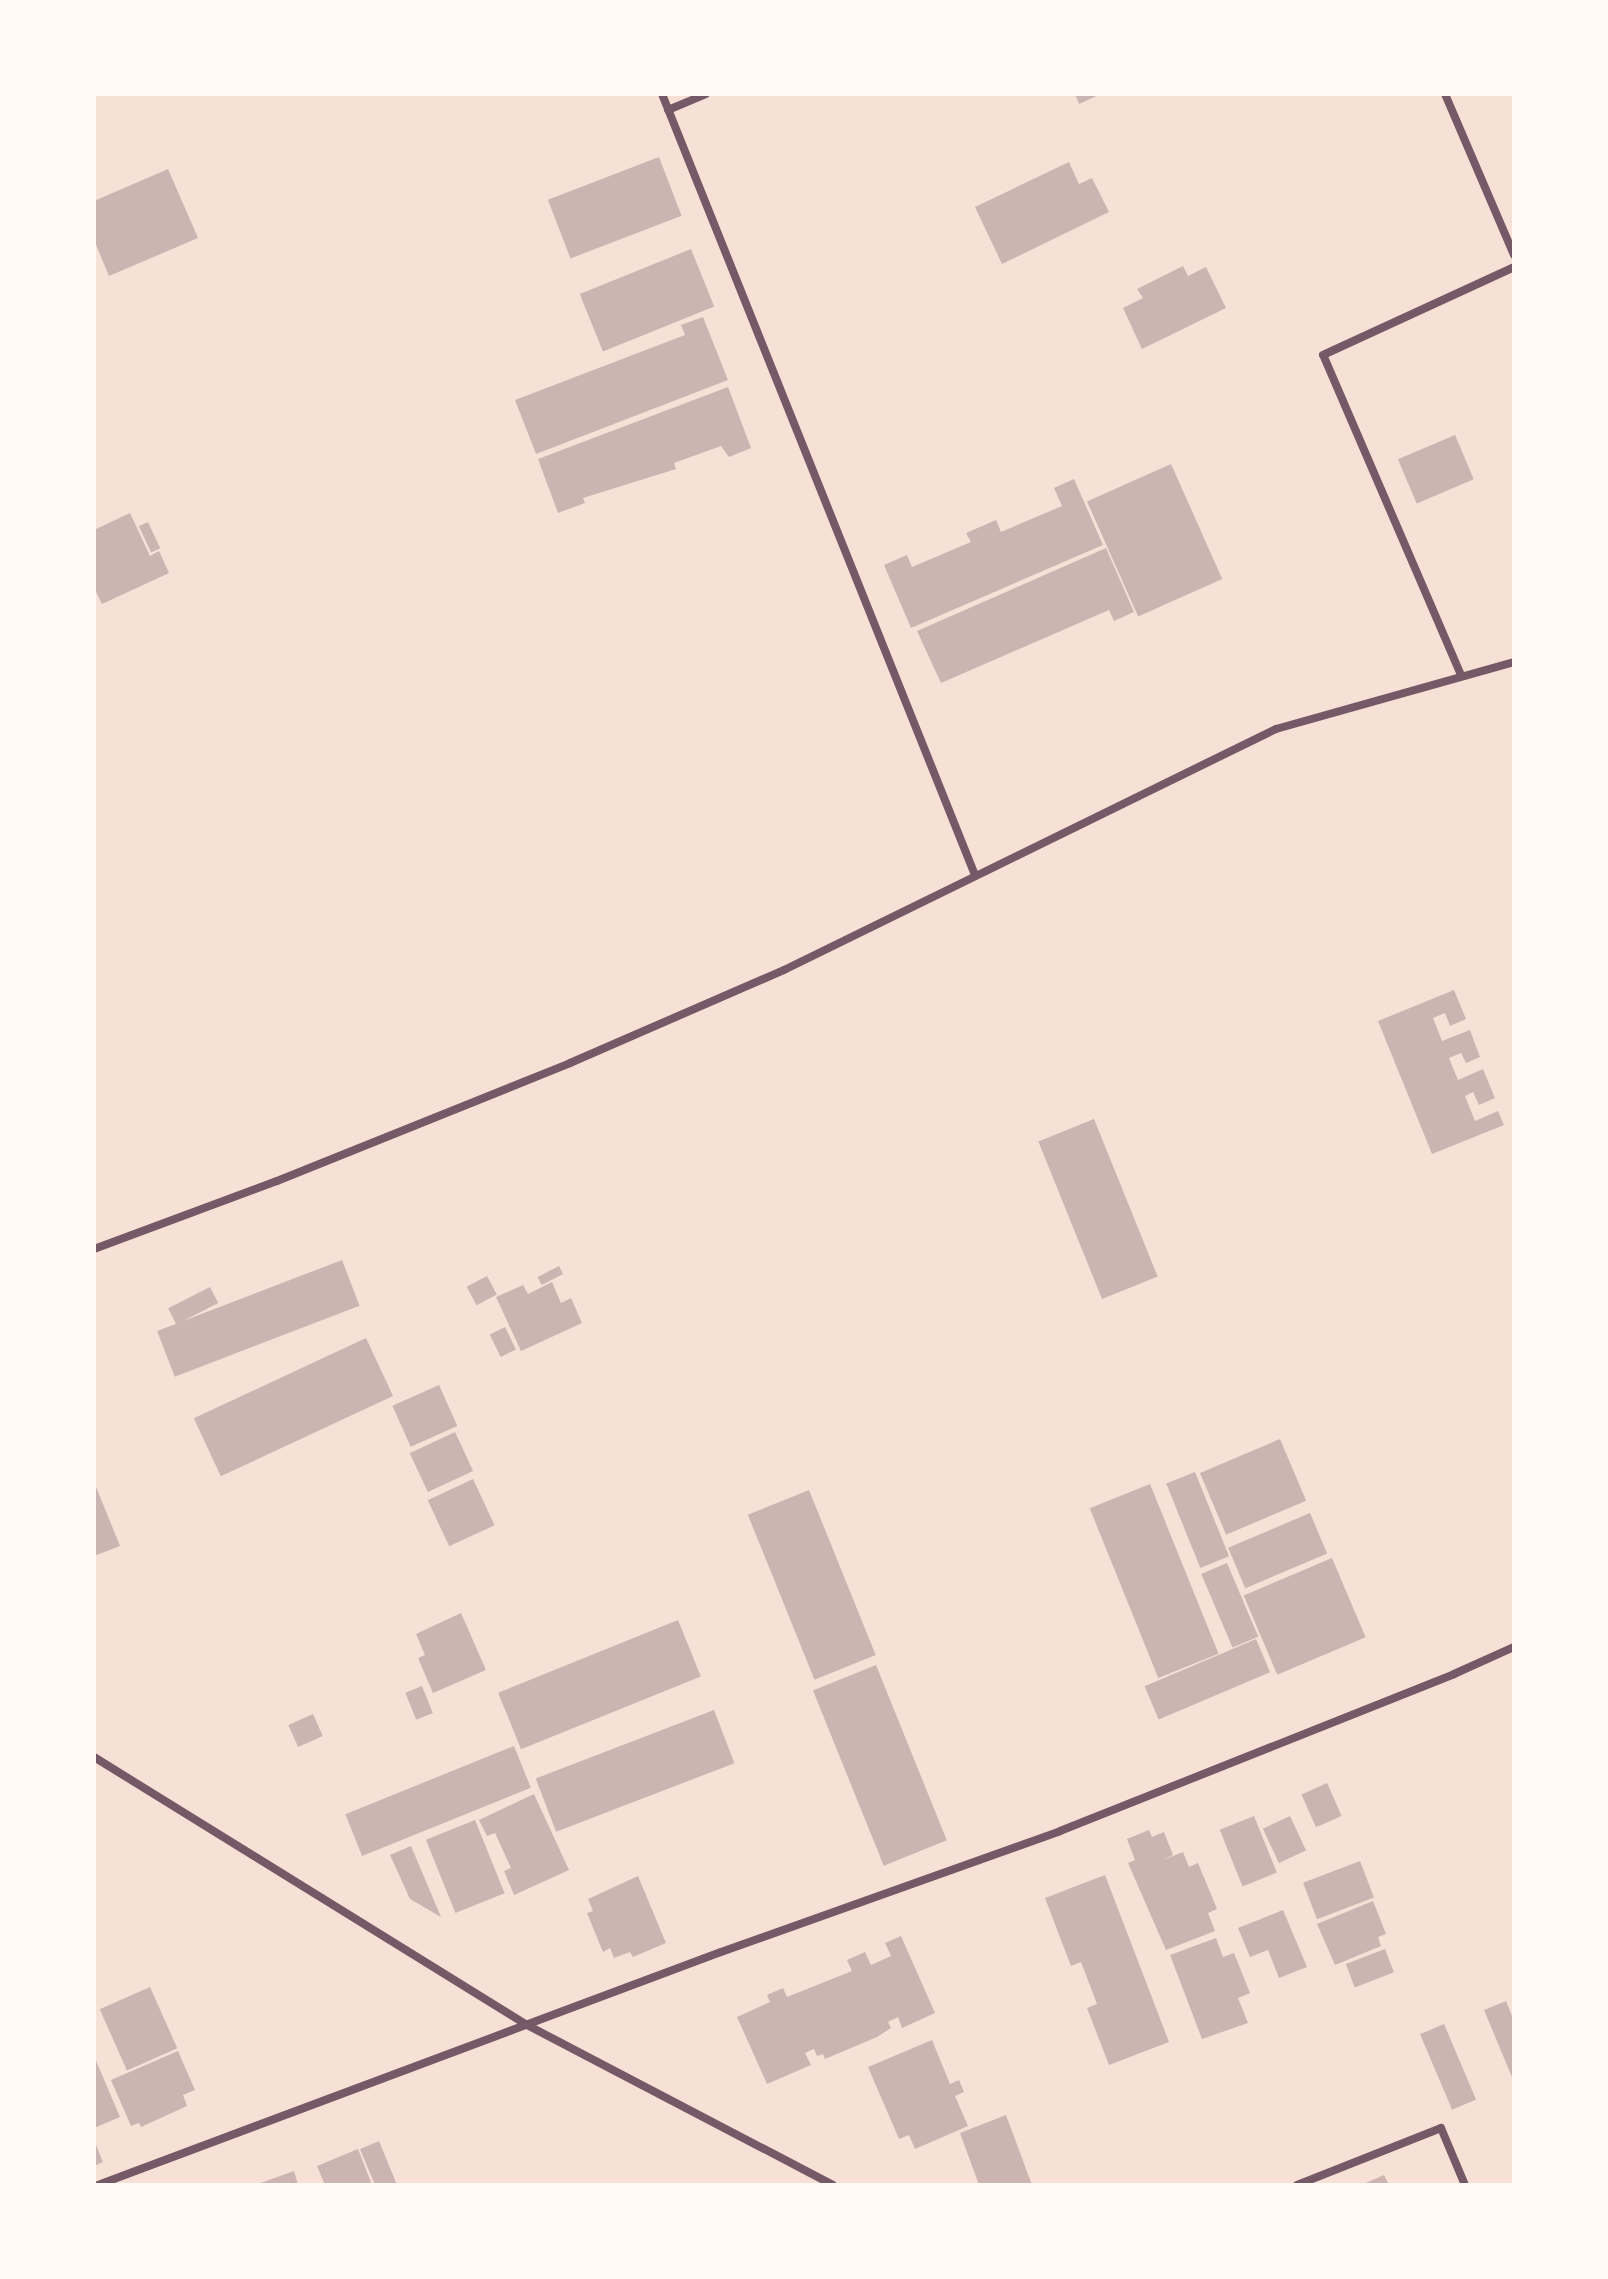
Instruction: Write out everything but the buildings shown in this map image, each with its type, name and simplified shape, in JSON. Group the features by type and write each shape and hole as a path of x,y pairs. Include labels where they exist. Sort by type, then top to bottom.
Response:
{"street":[{"path":"662,94 975,875"},
{"path":"668,110 706,94"},
{"path":"1445,94 1514,255"},
{"path":"1461,675 1323,355 1514,267"},
{"path":"94,1249 277,1181 570,1063 784,970 1276,729 1514,662"},
{"path":"98,2185 1060,1831 1454,1674 1514,1647"},
{"path":"94,1757 527,2025 833,2185"},
{"path":"1297,2185 1441,2128 1465,2185"}]}
